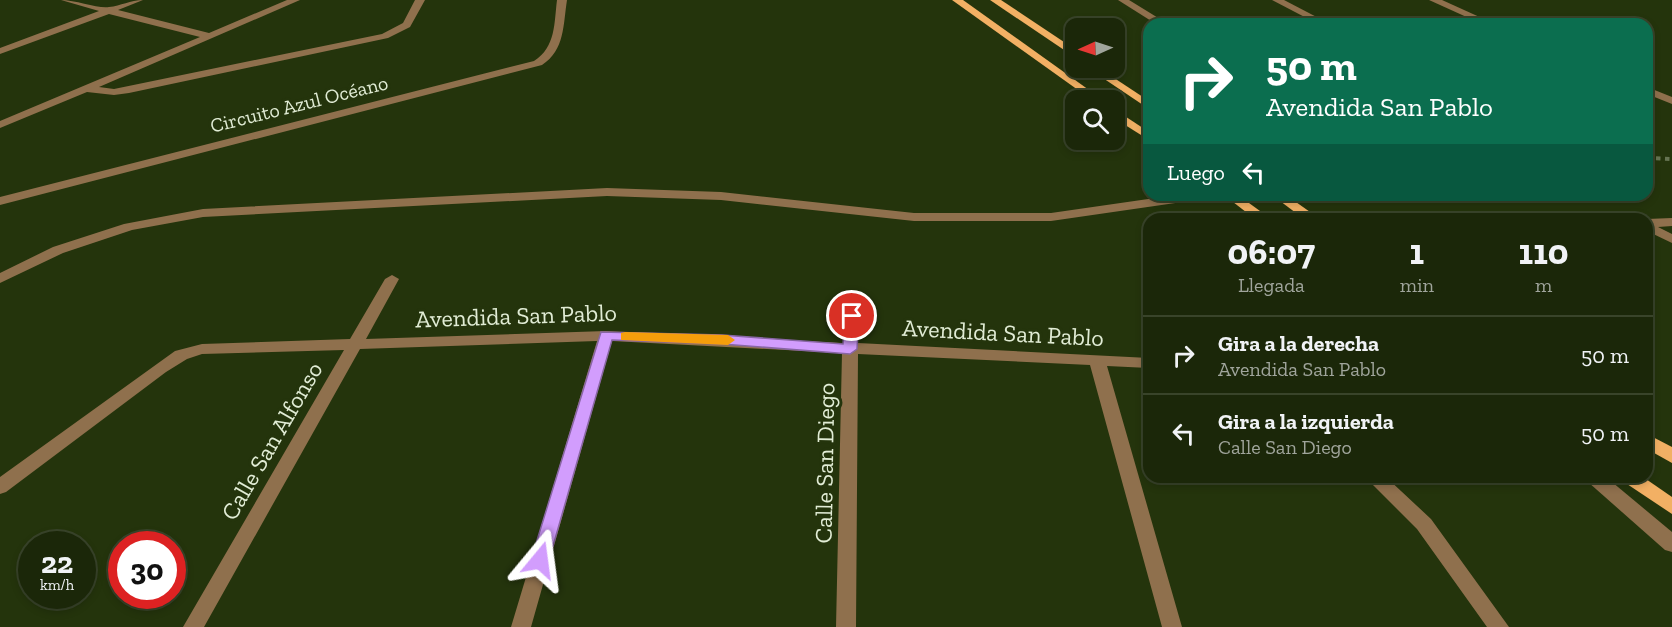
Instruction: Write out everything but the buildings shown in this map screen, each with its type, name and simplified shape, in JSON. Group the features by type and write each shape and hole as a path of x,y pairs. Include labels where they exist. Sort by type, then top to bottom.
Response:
{"main road":[{"path":"957,0 1084,90"},
{"path":"995,0 1065,47"},
{"path":"1008,0 1062,45"},
{"path":"1108,78 1143,102"},
{"path":"1125,120 1143,133"},
{"path":"1238,201 1256,213"},
{"path":"1287,201 1304,213"},
{"path":"1653,444 1672,456"},
{"path":"1638,483 1672,507"}],"street":[{"path":"66,0 209,36"},
{"path":"1,45 115,0"},
{"path":"1,45 138,0"},
{"path":"0,125 295,0"},
{"name":"Circuito Azul Océano","path":"87,88 114,92 129,90 385,36 399,32 407,25 420,0"},
{"name":"Circuito Azul Océano","path":"0,201 538,63 550,58 555,49 562,0"},
{"path":"1123,0 1153,18"},
{"path":"1277,0 1313,18"},
{"path":"1434,0 1477,18"},
{"path":"1653,93 1672,101"},
{"path":"0,279 58,250 119,230 203,213 607,192 721,196 914,217 1051,217 1162,201"},
{"path":"1653,224 1672,222"},
{"path":"1653,228 1672,239"},
{"name":"Calle San Alfonso","path":"193,627 392,279"},
{"name":"Calle San Diego","path":"846,627 850,349 853,300"},
{"path":"521,627 606,336"},
{"name":"Avendida San Pablo","path":"0,487 181,355 202,350 606,336 1143,363"},
{"path":"1097,361 1172,627"},
{"path":"1380,483 1424,525 1499,627"},
{"path":"1601,483 1672,544"}],"path":[{"path":"1653,158 1672,159"}],"slow traffic":[{"path":"625,336 728,340"}],"route":[{"path":"540,560 606,336 722,340 850,349 852,316"}]}
